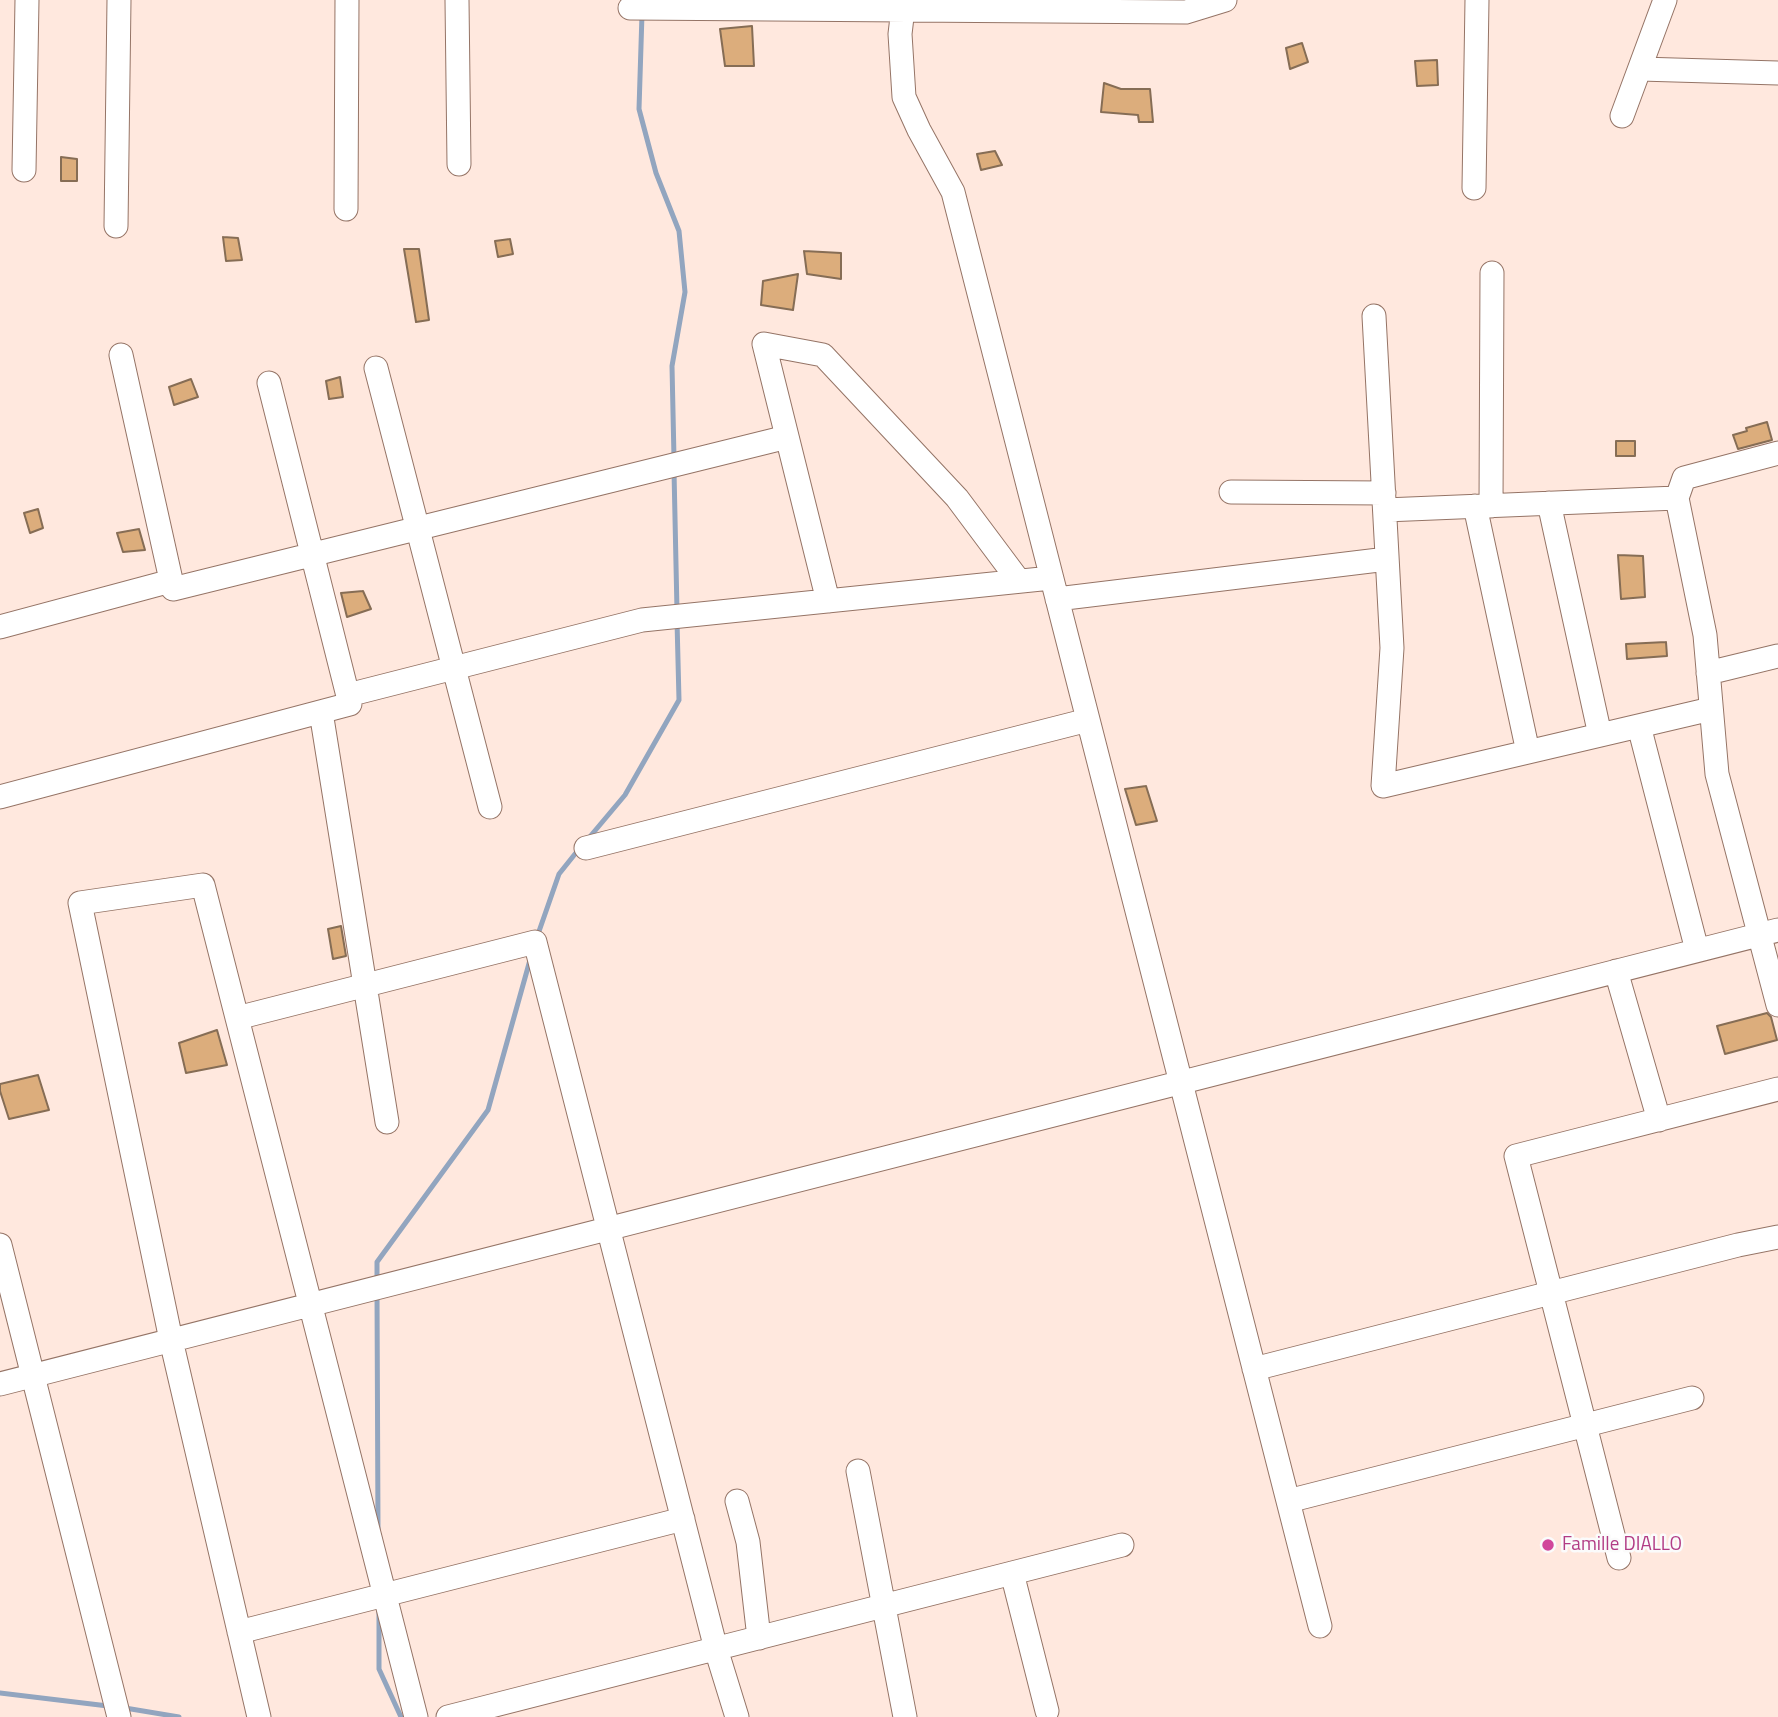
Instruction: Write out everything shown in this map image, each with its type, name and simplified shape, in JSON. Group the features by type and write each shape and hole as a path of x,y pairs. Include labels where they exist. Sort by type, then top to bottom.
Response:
{"street":[{"path":"24,170 27,0"},
{"path":"116,226 119,0"},
{"path":"346,209 347,0"},
{"path":"457,0 458,164"},
{"path":"630,8 774,4 1070,6 1186,12 1225,0"},
{"path":"1474,188 1477,0"},
{"path":"1622,116 1665,0"},
{"path":"904,5 900,34 904,97 953,192 1320,1626"},
{"path":"1640,69 1778,73"},
{"path":"1492,273 1483,506 1528,752"},
{"path":"1374,316 1392,648 1383,786 1711,709"},
{"path":"828,601 764,344 823,355 957,498 1019,581"},
{"path":"121,355 173,589 787,437"},
{"path":"376,368 490,807"},
{"path":"0,797 350,704 269,383"},
{"path":"1778,453 1684,478 1676,498 1705,635 1717,774 1769,932 1778,1005"},
{"path":"1231,492 1483,506 1676,498"},
{"path":"1549,503 1600,735"},
{"path":"348,695 642,620 1019,581 1054,589 1387,559"},
{"path":"0,627 171,581"},
{"path":"1708,673 1778,656"},
{"path":"321,712 387,1122"},
{"path":"586,848 1088,720"},
{"path":"1639,726 1697,950"},
{"path":"259,1717 171,1340 80,903 202,884 416,1717"},
{"path":"0,1384 1769,932"},
{"path":"237,1018 535,942 716,1649 737,1717"},
{"path":"1616,971 1659,1120"},
{"path":"1619,1558 1517,1156 1778,1089"},
{"path":"1254,1369 1778,1237"},
{"path":"0,1245 119,1717"},
{"path":"1288,1501 1692,1398"},
{"path":"858,1471 905,1717"},
{"path":"737,1501 748,1542 759,1638"},
{"path":"239,1632 683,1519"},
{"path":"448,1717 1122,1545"},
{"path":"1012,1573 1047,1711"}],"building":[{"path":"752,26 754,66 725,66 720,29"},
{"path":"1302,43 1308,62 1290,69 1286,48"},
{"path":"1437,60 1438,85 1417,86 1415,61"},
{"path":"1104,83 1121,89 1150,89 1153,122 1139,122 1138,115 1101,112"},
{"path":"995,151 1002,165 981,170 977,154"},
{"path":"61,157 77,159 77,181 61,181"},
{"path":"223,237 238,238 242,260 226,261"},
{"path":"510,239 513,254 498,257 495,241"},
{"path":"404,249 419,249 429,320 416,322"},
{"path":"804,251 841,253 841,279 807,274"},
{"path":"798,274 793,310 761,305 763,281"},
{"path":"340,377 343,397 329,399 326,381"},
{"path":"191,379 198,397 174,405 169,387"},
{"path":"1767,422 1772,440 1738,449 1733,435"},
{"path":"1616,441 1635,441 1635,456 1616,456"},
{"path":"38,509 43,528 30,533 24,513"},
{"path":"139,529 145,550 123,552 117,533"},
{"path":"1618,555 1643,556 1645,597 1621,599"},
{"path":"363,591 371,609 347,617 341,593"},
{"path":"1666,642 1667,656 1627,659 1626,644"},
{"path":"1146,786 1157,821 1136,825 1125,789"},
{"path":"341,926 346,956 333,959 328,929"},
{"path":"1767,1013 1771,1017 1777,1040 1725,1054 1717,1026"},
{"path":"217,1030 227,1065 186,1073 179,1043"},
{"path":"38,1075 49,1110 9,1119 0,1084"}],"waterway":[{"path":"642,14 639,109 656,173 679,231 685,292 672,366 674,458"},
{"path":"674,471 677,611"},
{"path":"588,839 625,795 679,700 677,621"},
{"path":"537,937 559,874 579,849"},
{"path":"377,1282 377,1262 488,1110 530,960"},
{"path":"377,1292 378,1531"},
{"path":"379,1611 379,1669 401,1717"},
{"path":"0,1693 108,1706"},
{"path":"125,1708 179,1717"}],"place":[{"name":"Famille DIALLO","path":"1548,1545"}]}
